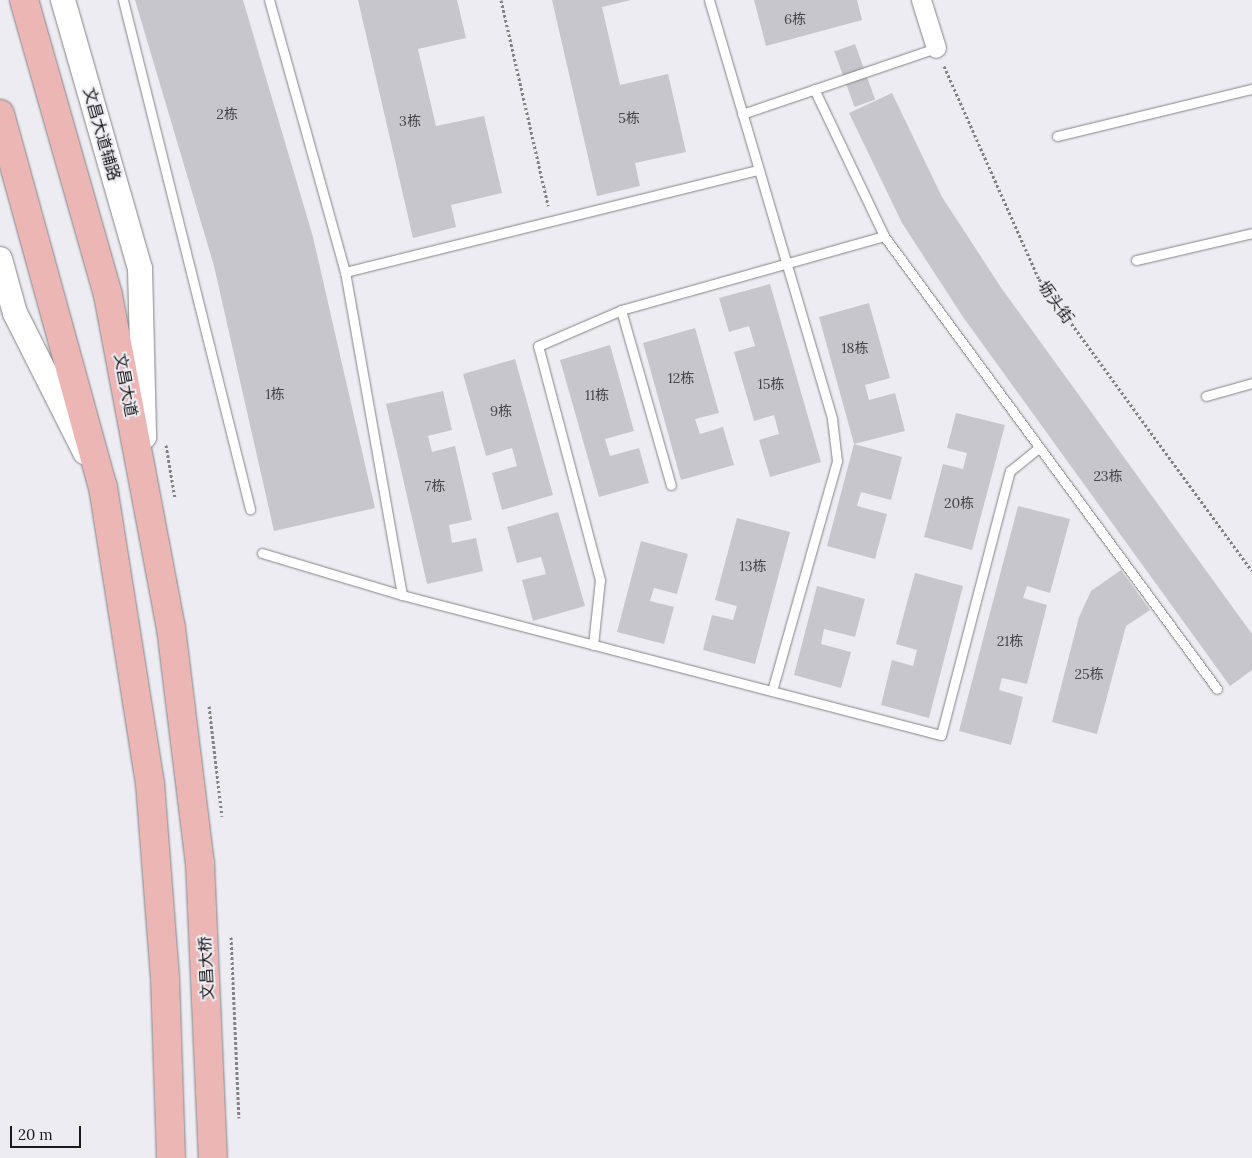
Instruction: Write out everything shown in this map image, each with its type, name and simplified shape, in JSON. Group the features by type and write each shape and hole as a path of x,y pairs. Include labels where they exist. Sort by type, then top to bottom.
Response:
{"main road":[{"name":"文昌大道","path":"24,0 108,295 145,479 192,778"},
{"path":"0,114 103,487 150,783 167,1016 171,1158"},
{"name":"文昌大桥","path":"192,778 212,1063 213,1158"}],"street":[{"name":"文昌大道辅路","path":"64,0 140,268 145,479"},
{"path":"921,0 936,48"},
{"path":"0,259 15,313 103,487"}],"lane":[{"path":"123,0 250,509"},
{"path":"269,0 345,272 402,595"},
{"path":"709,0 784,264 832,419 837,461 772,691"},
{"path":"742,114 936,48"},
{"path":"814,89 884,236 1037,449 1217,689"},
{"path":"1056,136 1252,89"},
{"path":"345,272 757,170"},
{"path":"1136,260 1252,233"},
{"path":"593,645 600,580 538,346 621,310 884,236"},
{"path":"621,310 671,485"},
{"path":"1206,396 1252,383"},
{"path":"262,553 402,595 941,735 1010,471 1037,449"}],"path":[{"path":"501,0 551,221"},
{"name":"坜头街","path":"936,48 1039,279 1252,571"}],"building":[{"path":"135,0 243,0 313,237 375,508 274,531 214,266"},
{"path":"358,0 457,0 466,38 418,49 436,126 484,116 502,193 451,205 456,227 413,238"},
{"path":"552,0 631,0 602,7 620,85 668,74 686,152 635,163 640,186 597,196"},
{"path":"754,0 857,0 862,20 766,46"},
{"path":"855,44 875,99 855,107 834,52"},
{"path":"892,93 942,197 1002,289 1252,634 1252,670 1230,686 963,317 902,223 849,113"},
{"path":"770,284 821,462 770,477 759,440 779,434 774,415 754,421 734,352 755,346 749,326 729,332 719,298"},
{"path":"869,303 890,378 865,385 869,400 895,393 905,431 854,444 819,317"},
{"path":"695,328 719,413 695,419 700,434 723,427 734,465 681,480 643,343"},
{"path":"610,345 634,431 605,439 610,456 639,448 649,483 599,497 560,360"},
{"path":"515,359 553,495 502,510 492,473 517,466 512,448 486,456 463,374"},
{"path":"443,391 452,430 428,436 432,452 455,446 472,520 449,525 452,543 476,538 483,571 427,584 386,404"},
{"path":"956,413 1005,425 972,550 924,537 943,464 963,469 967,453 947,448"},
{"path":"854,444 902,457 891,500 861,492 857,506 887,514 875,559 827,546"},
{"path":"1018,506 1070,519 1050,593 1027,586 1023,598 1047,605 1027,684 1002,678 999,690 1023,697 1011,745 959,731"},
{"path":"558,512 585,606 533,621 522,580 546,574 541,557 517,563 507,527"},
{"path":"737,518 790,532 755,664 703,650 712,615 733,620 737,606 715,600"},
{"path":"641,541 688,554 677,594 654,588 650,601 674,607 664,644 617,632"},
{"path":"1121,570 1150,610 1126,626 1097,734 1052,722 1079,617 1091,591"},
{"path":"915,573 963,586 929,718 881,705 892,660 913,666 917,650 896,644"},
{"path":"817,586 865,599 855,637 824,629 821,644 851,652 841,688 794,675"}]}
